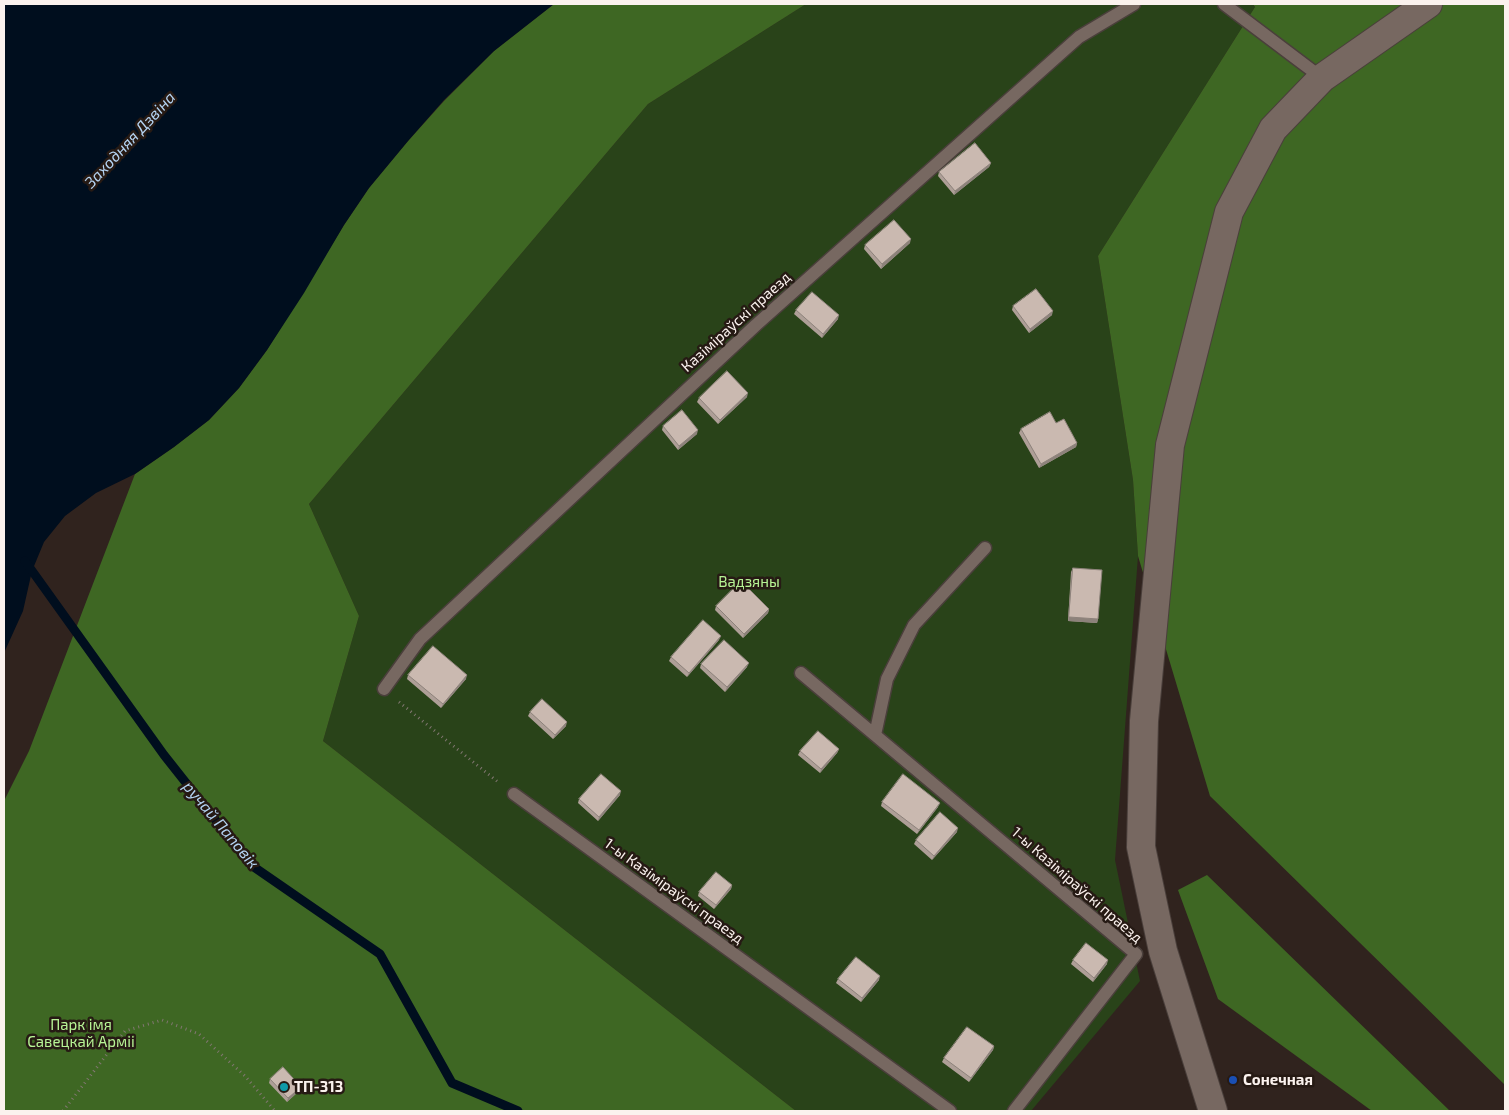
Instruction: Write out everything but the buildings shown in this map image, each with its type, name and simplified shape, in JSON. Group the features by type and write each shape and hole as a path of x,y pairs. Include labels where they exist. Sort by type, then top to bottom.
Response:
{"street":[{"path":"1213,1111 1149,953 1141,847 1144,721 1170,445 1229,212 1273,129 1322,78 1428,4"}],"lane":[{"name":"Казіміраўскі праезд","path":"384,689 420,639 756,325 1079,37 1134,4"},
{"path":"1224,4 1322,78"},
{"path":"875,735 887,679 914,625 985,548"},
{"name":"1-ы Казіміраўскі праезд","path":"801,673 875,735 1149,953 1014,1111"},
{"name":"1-ы Казіміраўскі праезд","path":"514,794 950,1111"}],"path":[{"path":"384,689 514,794"},
{"path":"63,1111 125,1031 162,1020 199,1034 245,1076 276,1111"}],"green space":[{"name":"Парк імя Савецкай Арміі","path":"554,4 806,4 648,104 309,504 359,616 323,741 796,1111 4,1111 4,801 29,751 135,474 209,420 239,388 267,350 369,188 444,101 494,51"},
{"name":"Вадзяны","path":"806,4 1253,4 1255,7 1098,256 1133,480 1138,556 1115,860 1140,981 1031,1111 796,1111 323,741 359,616 309,504 648,104"},
{"path":"1253,4 1505,4 1505,1085 1210,796 1138,556 1133,480 1098,256 1255,7"},
{"path":"1207,875 1450,1111 1372,1111 1218,999 1178,890"}],"water":[{"name":"Заходняя Дзвіна","path":"4,4 554,4 494,51 444,100 369,188 267,350 239,388 209,420 135,474 96,493 65,516 44,542 32,571 23,611 4,653"}],"waterway":[{"name":"ручай Паповік","path":"25,561 164,755 251,865 380,954 452,1083 518,1111"}],"place":[{"name":"Сонечная","path":"1233,1080"},
{"name":"ТП-313","path":"284,1087"}]}
